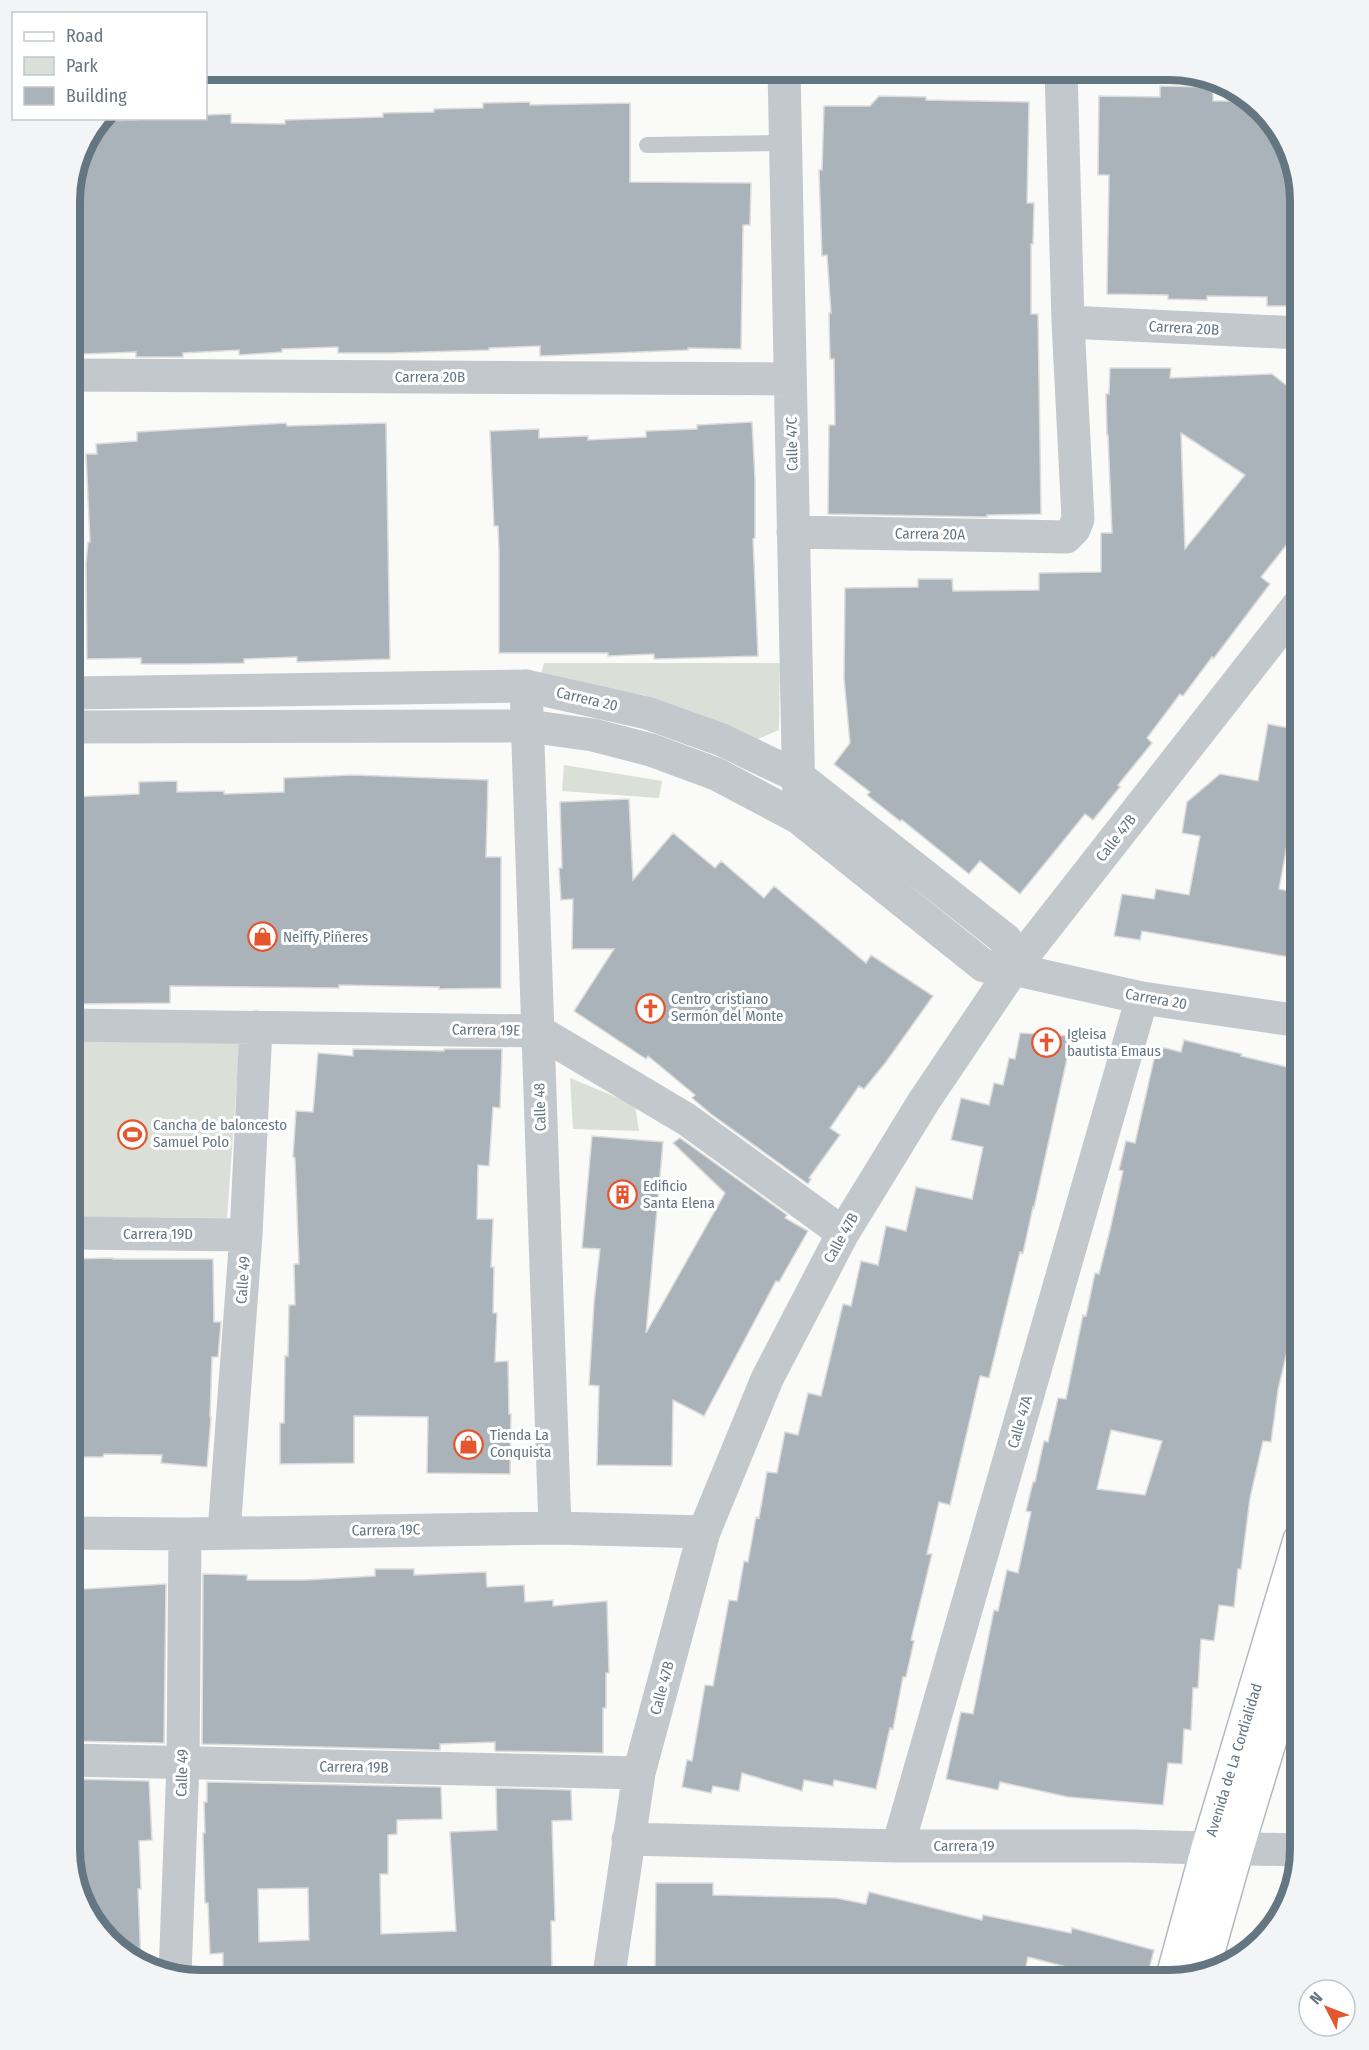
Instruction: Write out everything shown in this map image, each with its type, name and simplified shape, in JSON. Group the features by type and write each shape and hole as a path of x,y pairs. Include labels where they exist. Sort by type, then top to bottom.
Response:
{"main road":[{"name":"Avenida de La Cordialidad","path":"1203,1965 1222,1848 1290,1579"},
{"name":"Avenida de La Cordialidad","path":"1176,1970 1290,1668"}],"street":[{"name":"Calle 47C","path":"784,80 799,818"},
{"path":"1061,80 1068,322"},
{"name":"Carrera 20B","path":"1068,322 1290,333"},
{"name":"Carrera 20A","path":"793,532 1066,537 1074,529 1078,519 1068,322"},
{"name":"Carrera 20B","path":"80,375 790,379"},
{"name":"Calle 47B","path":"610,1970 639,1773 704,1533 767,1379 843,1233 924,1101 1013,969 1290,616"},
{"name":"Carrera 20","path":"80,693 526,686 647,713 722,740 799,777 1006,940 1013,969"},
{"name":"Calle 48","path":"526,686 555,1528"},
{"name":"Carrera 20","path":"80,727 528,726 592,735 651,750 716,774 799,818 984,966 1013,969 1142,998 1290,1020"},
{"name":"Calle 47A","path":"898,1846 1142,998"},
{"name":"Carrera 19E","path":"80,1025 538,1031 686,1119 843,1233"},
{"name":"Calle 49","path":"224,1532 246,1235 256,1027"},
{"name":"Carrera 19D","path":"80,1233 246,1235"},
{"name":"Carrera 19C","path":"80,1533 185,1534 555,1528 704,1533"},
{"name":"Calle 49","path":"175,1968 183,1763 185,1534"},
{"name":"Carrera 19B","path":"80,1760 639,1773"},
{"name":"Carrera 19","path":"628,1839 898,1846 1131,1845 1290,1850"}],"lane":[{"path":"646,145 786,143"}],"green space":[{"path":"544,663 780,663 779,730 751,742 690,713 644,695 540,678"},
{"path":"564,765 662,781 659,798 562,791"},
{"path":"240,1039 227,1218 80,1217 80,1040"},
{"path":"570,1078 635,1105 639,1131 573,1129"}],"building":[{"path":"1160,86 1209,87 1213,88 1213,101 1237,101 1269,133 1285,169 1290,201 1290,306 1267,306 1267,297 1207,296 1207,300 1168,299 1168,295 1107,294 1109,175 1098,175 1099,96 1160,97"},
{"path":"879,96 926,97 926,100 1029,102 1027,203 1034,203 1033,244 1031,244 1031,314 1038,314 1041,514 987,515 987,517 828,514 829,425 835,425 834,359 830,359 829,313 831,313 827,255 822,256 819,170 822,170 824,106 870,106"},
{"path":"530,102 530,105 630,103 630,182 751,183 750,225 743,225 741,349 688,348 688,350 540,356 540,346 390,353 338,353 338,347 282,349 282,352 239,355 239,350 183,353 183,357 136,357 136,352 83,354 80,193 84,169 92,147 110,121 207,120 207,115 231,114 231,123 285,124 285,120 383,117 383,113 483,108 483,103"},
{"path":"1110,368 1171,368 1170,378 1272,374 1290,388 1290,541 1261,577 1270,584 1214,658 1212,657 1183,696 1180,694 1147,738 1152,743 1118,785 1120,787 1093,820 1085,814 1020,894 980,861 969,874 867,795 870,792 834,764 850,743 844,678 845,588 918,587 918,579 952,579 953,591 1039,590 1039,573 1101,572 1101,533 1112,533 1106,394 1109,394","holes":["1181,433 1245,475 1185,549"]},
{"path":"752,422 755,479 755,538 753,539 758,656 654,659 654,654 608,656 608,653 499,653 498,526 494,526 490,431 539,429 539,438 588,436 588,440 646,437 646,431 697,429 697,425"},
{"path":"286,423 287,426 386,423 390,659 297,662 297,657 244,659 244,663 141,664 141,658 87,659 86,564 88,542 90,542 86,454 97,454 96,444 137,441 137,432"},
{"path":"1268,724 1290,728 1290,829 1279,889 1290,891 1290,957 1142,931 1140,940 1114,936 1122,894 1154,899 1156,889 1189,895 1200,836 1182,833 1187,802 1220,774 1258,781"},
{"path":"353,775 488,780 486,857 501,857 501,988 439,989 439,987 339,985 339,988 170,986 170,1003 80,1004 80,797 139,794 139,782 177,781 177,792 224,791 224,794 284,792 284,778"},
{"path":"629,799 633,880 673,833 715,868 721,861 764,898 774,886 866,963 871,955 933,996 886,1062 864,1089 859,1086 830,1128 840,1135 809,1178 811,1179 808,1184 711,1114 692,1098 695,1095 648,1056 646,1059 574,1011 614,949 572,949 573,899 561,900 560,802"},
{"path":"1020,1033 1072,1036 1034,1208 1023,1253 1020,1252 989,1378 980,1376 950,1505 939,1502 927,1554 932,1554 911,1640 914,1641 876,1789 834,1780 833,1786 804,1780 802,1791 742,1773 739,1791 713,1786 711,1793 682,1787 687,1760 692,1761 705,1685 713,1686 729,1600 737,1601 744,1561 748,1562 767,1472 777,1473 785,1432 798,1435 808,1393 821,1396 843,1304 851,1306 861,1261 878,1265 886,1226 906,1231 916,1187 972,1199 983,1147 951,1140 961,1098 989,1105 994,1083 1003,1085 1009,1058 1015,1059"},
{"path":"1184,1040 1290,1068 1290,1339 1278,1390 1271,1442 1263,1441 1250,1498 1234,1607 1219,1605 1214,1641 1201,1639 1198,1688 1193,1688 1191,1730 1184,1729 1182,1764 1168,1763 1163,1805 1068,1797 1000,1782 998,1790 946,1779 961,1712 973,1714 994,1610 998,1611 1007,1570 1018,1573 1031,1512 1026,1511 1033,1482 1035,1482 1044,1441 1048,1442 1058,1398 1066,1399 1083,1315 1086,1316 1095,1273 1099,1274 1110,1230 1123,1171 1119,1170 1126,1141 1135,1143 1157,1046 1181,1052","holes":["1111,1430 1162,1441 1145,1495 1097,1489"]},
{"path":"353,1049 444,1051 444,1049 502,1049 500,1108 493,1107 489,1166 478,1165 477,1219 493,1219 491,1267 494,1267 493,1313 497,1313 495,1362 508,1361 509,1414 511,1414 510,1474 427,1473 428,1417 354,1416 354,1463 280,1464 280,1423 284,1423 285,1356 288,1356 289,1305 295,1305 294,1264 299,1264 295,1158 293,1157 296,1111 313,1112 318,1053 353,1056"},
{"path":"592,1136 663,1142 646,1333 725,1193 673,1143 680,1138 787,1215 785,1218 808,1231 779,1282 776,1281 704,1416 673,1400 672,1466 597,1465 599,1386 589,1385 600,1249 582,1248"},
{"path":"80,1259 213,1259 214,1322 221,1322 218,1357 212,1357 207,1467 161,1463 162,1455 104,1454 103,1457 80,1457"},
{"path":"375,1569 414,1569 414,1575 486,1572 487,1587 524,1585 525,1602 553,1600 553,1606 607,1601 609,1673 606,1673 606,1708 603,1708 603,1753 495,1751 495,1742 440,1744 440,1750 202,1744 203,1574 247,1575 247,1580 305,1580 375,1576"},
{"path":"166,1584 164,1743 80,1741 80,1589"},
{"path":"80,1779 149,1781 152,1840 139,1841 141,1889 138,1889 141,1954 115,1935 96,1910 89,1896 81,1865"},
{"path":"207,1782 441,1787 442,1819 397,1820 397,1834 388,1835 388,1874 380,1874 381,1934 456,1931 450,1832 497,1830 496,1788 571,1790 572,1820 552,1821 555,1921 551,1921 552,1970 223,1970 223,1953 210,1954 208,1903 205,1903 204,1802 207,1802","holes":["308,1888 309,1940 259,1942 258,1889"]},
{"path":"656,1883 713,1883 713,1895 836,1898 866,1904 869,1892 982,1920 983,1915 1071,1933 1072,1928 1154,1950 1149,1970 1078,1970 1028,1957 1025,1970 655,1970"}],"place":[{"name":"Neiffy Piñeres","path":"262,937"},
{"name":"Centro cristiano Sermón del Monte","path":"650,1008"},
{"name":"Igleisa bautista Emaus","path":"1046,1043"},
{"name":"Cancha de baloncesto Samuel Polo","path":"132,1134"},
{"name":"Edificio Santa Elena","path":"622,1195"},
{"name":"Tienda La Conquista","path":"469,1444"}]}
